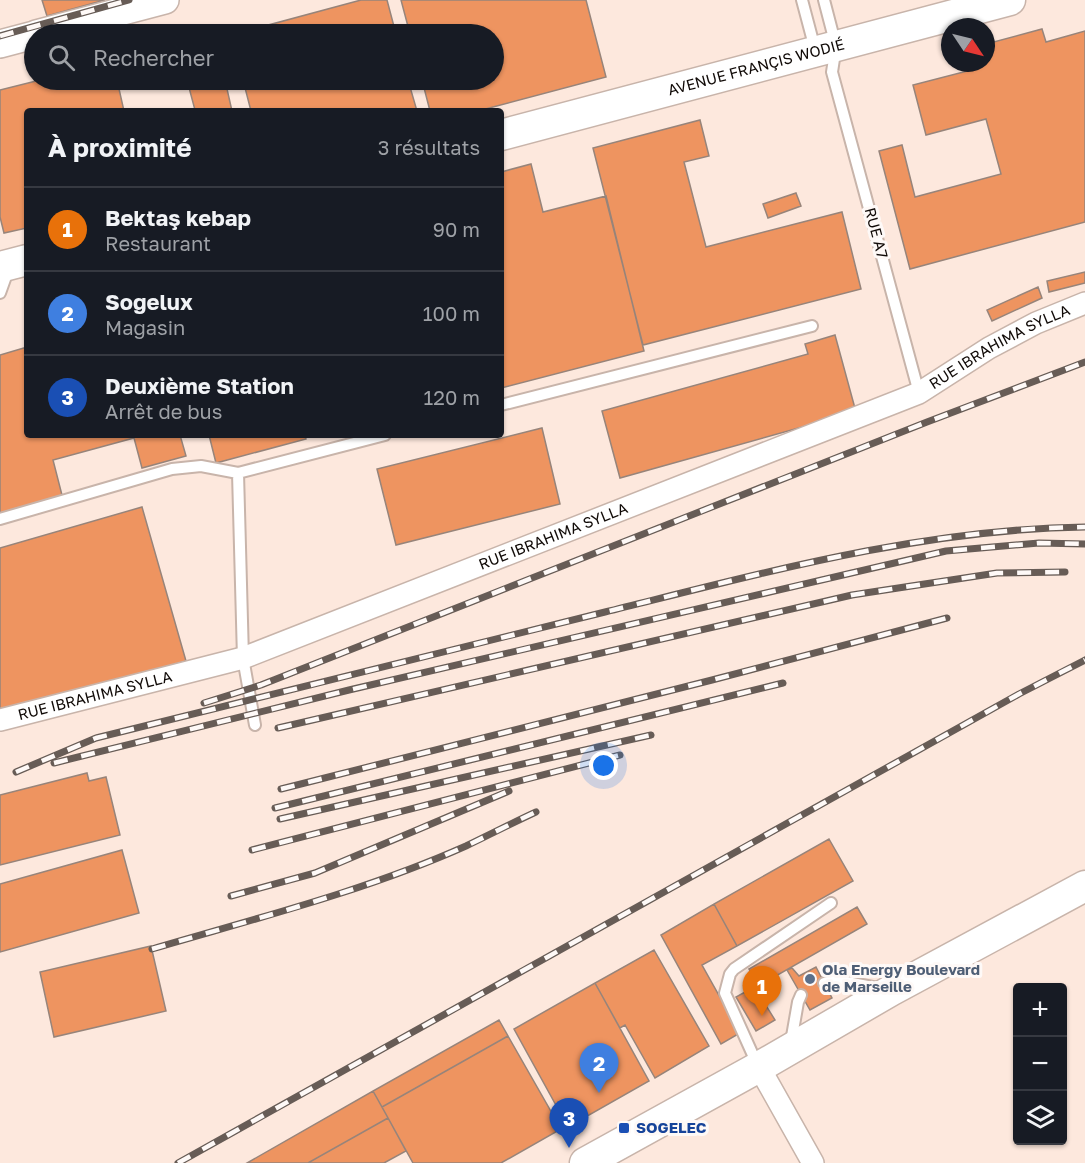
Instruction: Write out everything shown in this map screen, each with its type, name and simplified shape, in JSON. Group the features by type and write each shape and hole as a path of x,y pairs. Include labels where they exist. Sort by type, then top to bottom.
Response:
{"main road":[{"name":"AVENUE FRANÇIS WODIÉ","path":"504,134 828,56 1010,0"},
{"path":"585,1163 790,1050 892,990 1085,886"}],"street":[{"path":"76,24 165,0"},
{"path":"0,44 24,38"},
{"name":"RUE IBRAHIMA SYLLA","path":"0,720 243,658 919,393 989,348 1036,323 1085,303"},
{"path":"759,1067 813,1163"}],"lane":[{"path":"802,0 828,56"},
{"path":"824,0 828,56"},
{"name":"RUE A7","path":"828,56 919,393"},
{"path":"0,293 12,264"},
{"path":"504,404 812,326"},
{"path":"0,519 172,469 201,466 238,472 373,438"},
{"path":"238,472 243,658 255,725"},
{"path":"759,1067 725,993 730,974 831,903"},
{"path":"824,982 837,980 892,990"},
{"path":"790,1050 801,995"}],"building":[{"path":"42,0 105,0 47,16"},
{"path":"361,0 387,0 393,24 272,24"},
{"path":"401,0 586,0 606,77 489,108 429,108 425,90 504,90 504,24 407,24"},
{"path":"1042,29 1046,42 1085,31 1085,222 910,269 879,151 902,145 915,197 1001,174 986,119 926,135 913,85 963,72 995,72 995,42"},
{"path":"24,84 24,90 119,90 123,108 24,108 24,229 4,233 0,217 0,90"},
{"path":"190,90 227,90 231,108 194,108"},
{"path":"246,90 411,90 416,108 250,108"},
{"path":"700,120 709,156 684,162 706,247 842,212 861,289 643,345 593,148"},
{"path":"531,164 543,212 606,196 644,351 504,387 504,171"},
{"path":"796,193 801,206 768,218 763,204"},
{"path":"1085,272 1085,283 1049,292 1047,281"},
{"path":"1038,287 1042,298 992,321 987,310"},
{"path":"835,335 856,412 620,478 602,411 808,354 805,344"},
{"path":"24,348 24,438 134,438 53,460 63,499 0,517 0,355"},
{"path":"542,428 560,504 396,545 377,469"},
{"path":"134,438 181,438 186,456 142,468"},
{"path":"210,438 306,438 306,439 216,463"},
{"path":"142,507 186,661 0,715 0,548"},
{"path":"87,773 89,781 106,777 120,835 0,865 0,795"},
{"path":"829,839 853,881 737,946 714,904"},
{"path":"122,850 139,913 0,952 0,884"},
{"path":"714,904 737,946 702,965 740,1033 721,1044 661,935"},
{"path":"857,907 867,924 760,985 749,969"},
{"path":"151,946 166,1011 54,1037 40,972"},
{"path":"654,950 709,1046 655,1078 625,1025 620,1028 595,983"},
{"path":"816,967 832,998 810,1010 787,970 792,968 799,976"},
{"path":"595,983 649,1081 568,1127 514,1029"},
{"path":"757,991 775,1020 756,1031 736,997 745,992 748,997"},
{"path":"499,1020 508,1036 382,1107 373,1091"},
{"path":"508,1036 561,1129 501,1163 413,1163 382,1107"},
{"path":"373,1091 388,1118 308,1163 247,1163"},
{"path":"388,1118 406,1151 384,1163 308,1163"}],"railway":[{"path":"43,24 129,0"},
{"path":"0,36 24,29"},
{"path":"204,703 261,685 927,422 1085,362"},
{"path":"16,772 96,738 783,568 903,544 1024,530 1085,527"},
{"path":"54,763 349,690 946,551 1039,543 1085,544"},
{"path":"278,728 852,595 997,573 1065,572"},
{"path":"281,789 947,618"},
{"path":"178,1163 1019,694 1085,660"},
{"path":"275,808 783,683"},
{"path":"280,819 651,735"},
{"path":"252,850 620,755"},
{"path":"231,896 315,873 509,791"},
{"path":"152,949 311,903 389,877 466,846 536,812"}],"place":[{"name":"Ola Energy Boulevard de Marseille","path":"810,979"},
{"name":"Bektaş kebap","path":"762,1016"},
{"name":"Sogelux","path":"599,1093"},
{"name":"SOGELEC","path":"624,1128"},
{"name":"Deuxième Station","path":"569,1148"}]}
